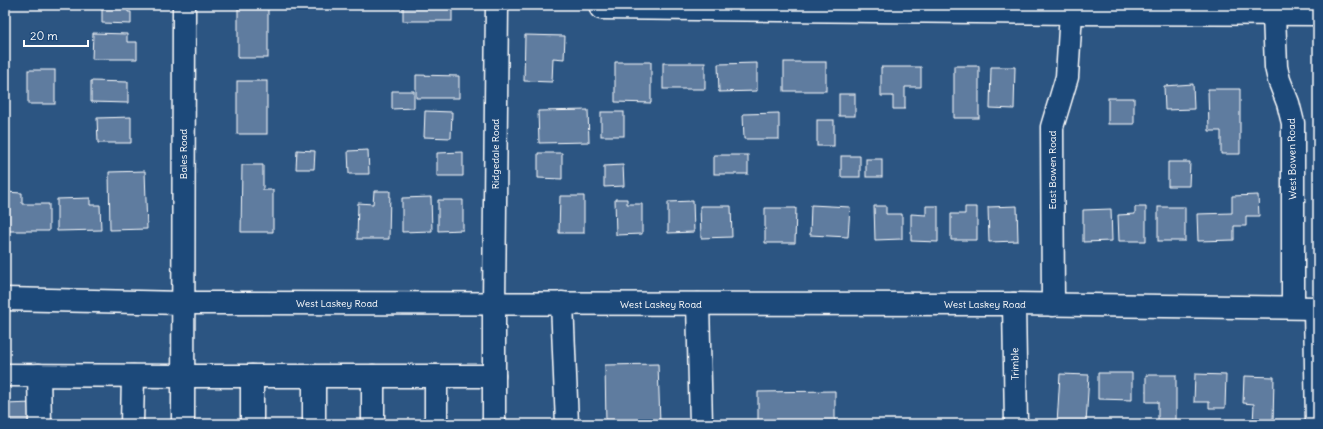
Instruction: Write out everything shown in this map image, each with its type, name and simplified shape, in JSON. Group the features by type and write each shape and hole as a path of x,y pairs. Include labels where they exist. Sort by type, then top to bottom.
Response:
{"street":[{"name":"Bales Road","path":"183,424 182,302 184,5"},
{"name":"Ridgedale Road","path":"494,424 497,5"},
{"path":"601,8 1071,13 1174,9 1274,14 1318,14"},
{"name":"East Bowen Road","path":"1053,305 1052,127 1067,76 1071,13"},
{"name":"West Bowen Road","path":"1274,14 1276,67 1293,123 1293,307"},
{"name":"West Laskey Road","path":"5,298 182,302 1014,304 1316,308"},
{"path":"562,304 567,424"},
{"path":"698,304 701,424"},
{"name":"Trimble","path":"1014,304 1016,424"},
{"path":"1316,308 1317,424"},
{"path":"5,375 494,376"},
{"path":"39,375 40,424"},
{"path":"132,424 133,376"},
{"path":"252,376 252,424"},
{"path":"314,376 314,424"},
{"path":"373,376 373,424"},
{"path":"436,376 436,424"}],"building":[{"path":"102,5 128,5 128,12 131,12 131,24 102,23"},
{"path":"238,5 268,5 268,58 238,58"},
{"path":"403,5 452,5 452,21 403,21"},
{"path":"93,33 127,34 127,42 137,42 137,59 92,59"},
{"path":"525,35 565,36 564,59 553,58 552,82 524,81"},
{"path":"615,62 651,62 651,103 615,102"},
{"path":"784,62 826,62 826,91 784,91"},
{"path":"663,63 705,63 705,89 663,89"},
{"path":"757,63 757,91 719,92 718,64"},
{"path":"954,66 979,66 979,118 954,118"},
{"path":"881,67 921,67 921,87 905,87 905,109 893,109 893,96 881,96"},
{"path":"991,67 1015,67 1014,109 990,108"},
{"path":"28,70 55,70 55,104 28,104"},
{"path":"416,75 459,76 459,98 416,98"},
{"path":"91,81 128,82 128,103 91,102"},
{"path":"237,81 267,81 267,134 237,134"},
{"path":"1193,84 1194,109 1165,110 1164,86"},
{"path":"1208,89 1240,89 1240,154 1221,154 1221,131 1209,131"},
{"path":"392,91 414,91 414,108 392,109"},
{"path":"839,94 855,94 855,116 839,116"},
{"path":"1108,98 1134,98 1134,124 1108,124"},
{"path":"588,110 589,142 539,143 538,111"},
{"path":"425,111 452,112 451,138 424,137"},
{"path":"601,112 624,112 624,136 601,136"},
{"path":"779,113 779,139 744,139 743,114"},
{"path":"131,117 131,143 98,143 97,118"},
{"path":"817,120 834,120 834,146 817,146"},
{"path":"297,150 315,151 314,169 296,169"},
{"path":"368,150 369,174 349,174 348,151"},
{"path":"463,152 463,176 437,176 437,153"},
{"path":"538,153 562,153 562,179 538,178"},
{"path":"714,155 748,155 748,174 714,174"},
{"path":"841,156 860,156 860,177 841,177"},
{"path":"866,159 882,159 882,177 866,177"},
{"path":"1168,162 1190,162 1189,186 1168,186"},
{"path":"242,165 263,165 263,190 273,190 273,232 241,232"},
{"path":"623,165 624,186 604,187 604,166"},
{"path":"145,171 147,229 110,230 109,172"},
{"path":"374,191 390,191 389,239 357,239 358,203 373,204"},
{"path":"5,192 22,193 22,204 49,204 49,231 5,231"},
{"path":"1258,195 1259,216 1246,216 1246,226 1234,226 1234,240 1198,241 1197,214 1232,213 1232,196"},
{"path":"560,196 584,196 584,233 559,233"},
{"path":"431,197 432,231 402,232 402,198"},
{"path":"90,198 90,205 100,205 101,230 57,231 57,199"},
{"path":"615,199 627,199 627,204 642,204 642,234 616,235"},
{"path":"438,200 463,200 463,230 438,231"},
{"path":"693,201 694,232 668,233 668,202"},
{"path":"811,205 850,207 848,237 810,235"},
{"path":"700,206 731,206 732,237 701,238"},
{"path":"874,206 886,206 886,214 902,214 902,239 875,240"},
{"path":"926,206 938,206 938,242 911,241 911,214 926,215"},
{"path":"1017,206 1018,241 989,242 988,207"},
{"path":"965,207 977,207 977,240 951,240 951,214 965,214"},
{"path":"1135,207 1146,207 1146,241 1119,241 1118,215 1135,214"},
{"path":"1158,207 1185,207 1185,241 1158,241"},
{"path":"765,208 796,208 795,243 765,243"},
{"path":"1111,209 1112,241 1083,242 1083,210"},
{"path":"658,364 660,424 606,424 605,365"},
{"path":"1098,373 1132,373 1132,400 1098,399"},
{"path":"1060,374 1089,375 1086,424 1057,424"},
{"path":"1195,374 1226,375 1225,408 1209,408 1209,402 1194,402"},
{"path":"1146,375 1176,375 1176,424 1158,424 1158,402 1146,402"},
{"path":"1244,376 1274,377 1273,424 1253,424 1254,404 1243,403"},
{"path":"835,391 835,424 758,424 758,392"},
{"path":"33,403 33,424 5,424 5,404"}]}
